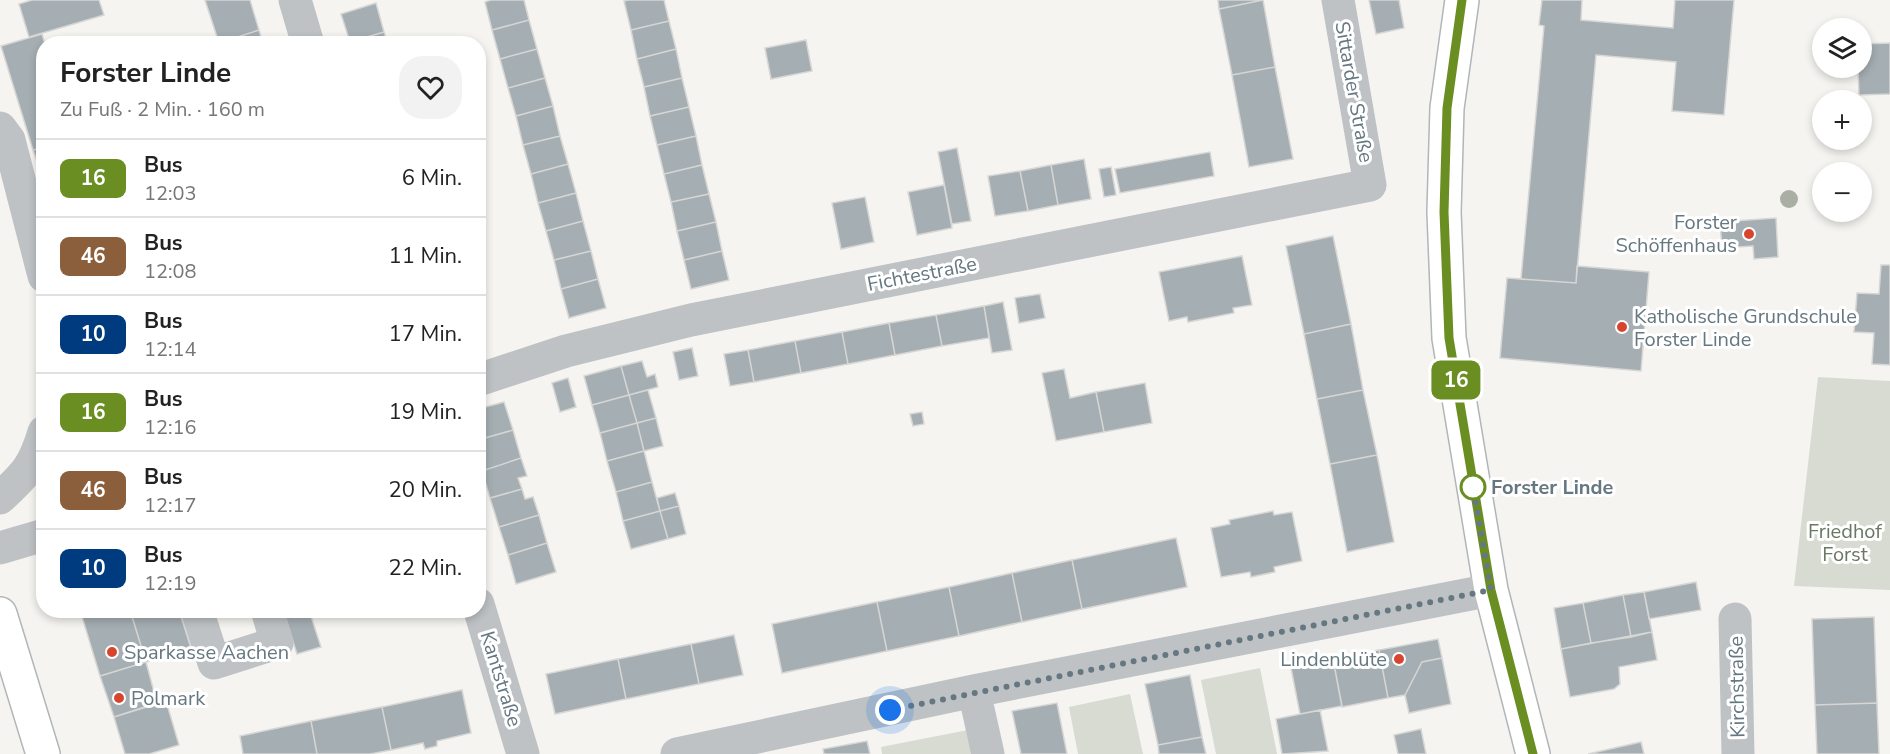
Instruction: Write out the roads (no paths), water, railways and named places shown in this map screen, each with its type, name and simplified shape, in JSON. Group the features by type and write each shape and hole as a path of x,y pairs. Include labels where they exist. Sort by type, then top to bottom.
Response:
{"main road":[{"path":"1462,0 1447,108 1444,212 1449,338 1491,590 1533,754"},
{"path":"0,614 43,754"}],"street":[{"path":"295,0 306,36"},
{"name":"Sittarder Straße","path":"1338,0 1370,185"},
{"path":"0,128 9,140 36,245"},
{"name":"Fichtestraße","path":"486,377 566,351 691,320 1370,185"},
{"path":"0,498 21,480 36,460"},
{"path":"0,548 36,537"},
{"path":"677,754 974,691 1491,590"},
{"path":"200,618 214,663 277,643 269,618"},
{"name":"Kantstraße","path":"482,618 523,754"},
{"name":"Kirchstraße","path":"1735,619 1738,754"},
{"path":"974,691 988,754"}],"place":[{"name":"Forster Schöffenhaus","path":"1749,234"},
{"name":"Katholische Grundschule Forster Linde","path":"1622,327"},
{"name":"Forster Linde","path":"1473,487"},
{"name":"Sparkasse Aachen","path":"112,652"},
{"name":"Lindenblüte","path":"1399,659"},
{"name":"Polmark","path":"119,698"}],"park label":[{"name":"Friedhof Forst","path":"1845,542"}]}
